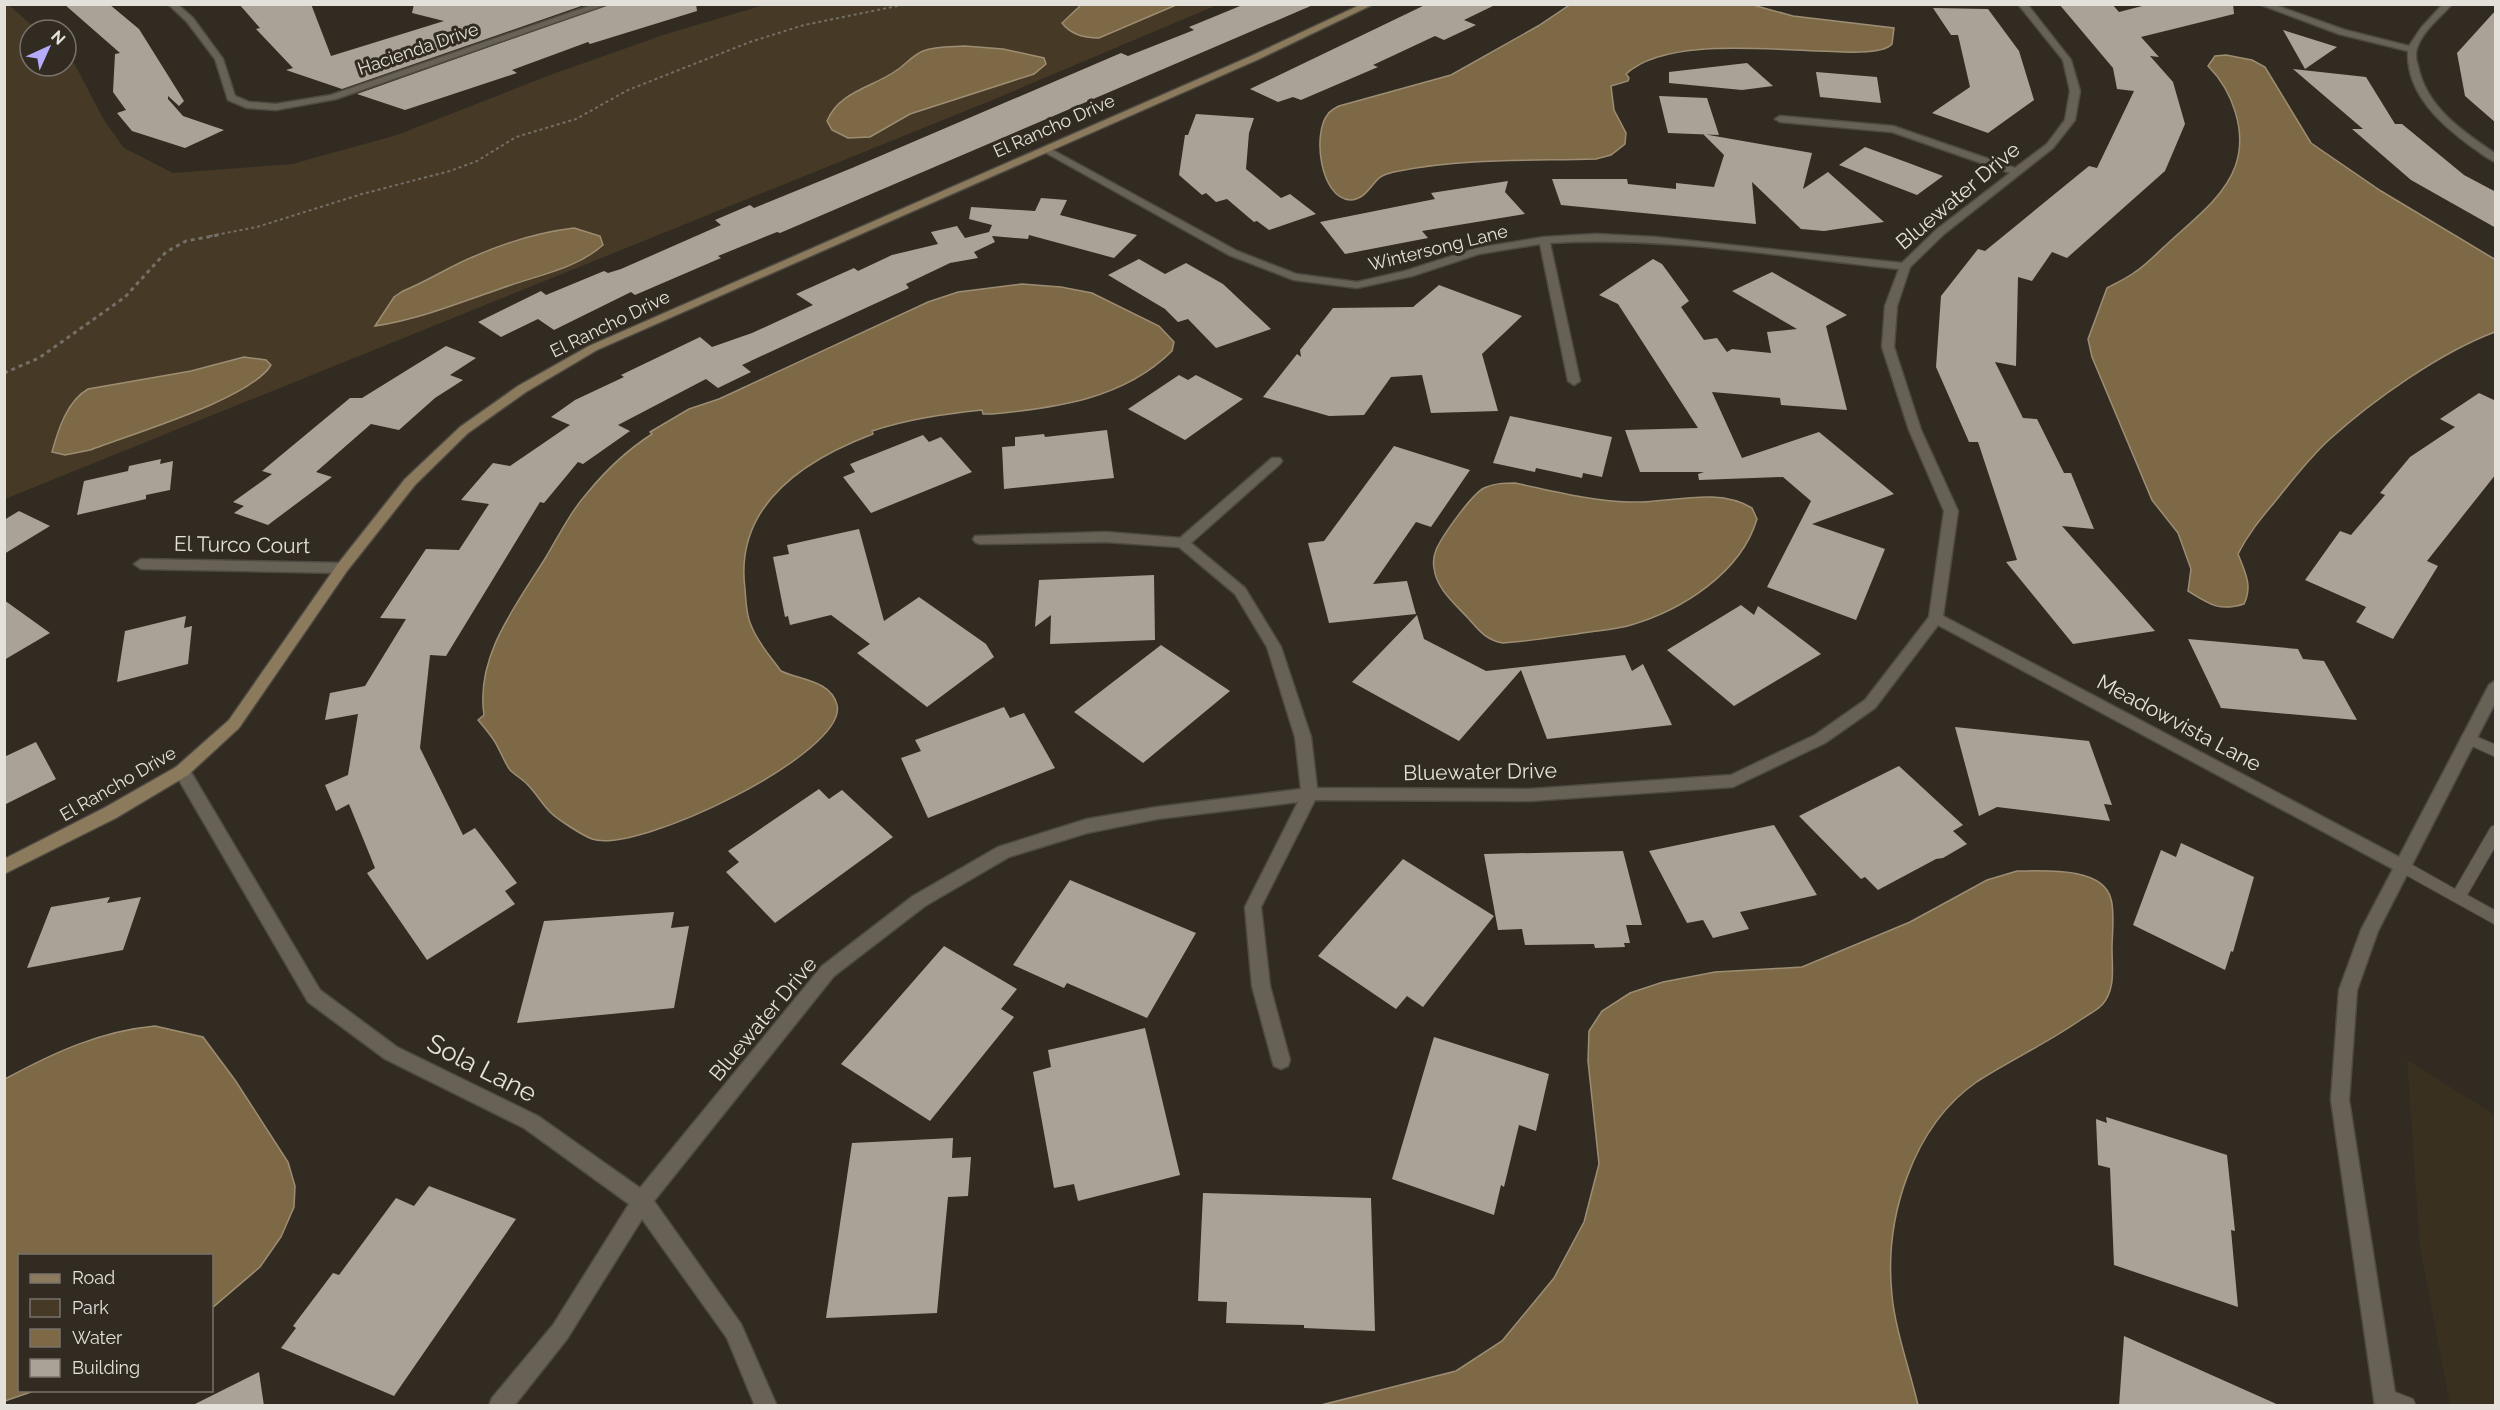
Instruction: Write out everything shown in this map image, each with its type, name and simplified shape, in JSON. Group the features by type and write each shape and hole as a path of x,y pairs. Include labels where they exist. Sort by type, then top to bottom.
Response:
{"street":[{"name":"Hacienda Drive","path":"172,4 190,20 219,58 231,98 247,105 276,107 333,97 604,4"},
{"name":"El Rancho Drive","path":"4,867 110,813 182,771 234,724 342,568 410,482 464,430 522,389 593,348 1046,150 1370,4"},
{"name":"Bluewater Drive","path":"500,1406 560,1332 642,1201 828,971 919,901 1004,852 1087,826 1157,813 1310,794 1530,795 1733,781 1820,739 1870,704 1936,618 1951,511 1915,430 1888,347 1891,306 1905,266 1940,232 2050,146 2070,120 2075,91 2067,60 2022,4"},
{"path":"2263,4 2342,32 2411,49"},
{"path":"2448,4 2428,24 2411,49 2413,72 2426,99 2463,136 2496,159"},
{"path":"1780,119 1893,129 2017,172"},
{"name":"Wintersong Lane","path":"1046,150 1233,254 1294,277 1357,285 1408,274 1477,251 1544,240 1596,237 1655,240 1905,266"},
{"path":"1544,240 1574,381"},
{"path":"1183,543 1276,461"},
{"path":"980,538 1106,537 1183,543 1240,591 1274,647 1303,737 1310,794 1253,907 1261,986 1281,1060"},
{"name":"El Turco Court","path":"141,564 342,568"},
{"name":"Meadowvista Lane","path":"1936,618 2402,866"},
{"path":"2385,1402 2340,1100 2348,990 2370,930 2496,685"},
{"name":"Sola Lane","path":"182,771 314,996 391,1053 531,1122 642,1201 734,1331 766,1406"}],"lane":[{"path":"2468,738 2496,752"},
{"path":"2458,898 2496,831"},
{"path":"2402,866 2496,919"},
{"path":"2385,1402 2406,1406"}],"path":[{"path":"4,373 39,358 125,297 166,252 186,241 257,227 362,194 450,171 477,161 516,136 576,119 628,90 750,42 804,25 907,4"}],"shaded area":[{"path":"2407,1060 2495,1115 2495,1405 2450,1405 2420,1248"}],"green space":[{"path":"5,5 9,5 24,18 18,18 18,78 78,78 78,71 104,120 124,148 173,173 292,164 397,135 550,75 666,34 764,5 1217,5 995,99 5,499"}],"water":[{"path":"1571,4 1753,5 1793,16 1894,28 1892,44 1877,51 1729,48 1688,51 1653,59 1626,74 1628,81 1611,86 1614,110 1626,133 1625,144 1611,155 1596,159 1472,162 1399,171 1380,177 1363,195 1350,200 1340,197 1332,188 1326,177 1320,149 1323,123 1331,111 1339,106 1451,75 1538,26"},
{"path":"1081,5 1176,5 1099,38 1079,35 1062,23"},
{"path":"965,46 1003,49 1044,58 1046,64 1034,74 910,114 870,137 848,138 832,130 827,121 833,111 848,96 888,76 923,51 938,47"},
{"path":"2226,55 2252,60 2265,67 2311,143 2381,191 2496,260 2495,332 2452,352 2408,378 2366,409 2316,453 2262,518 2238,554 2248,585 2244,604 2221,607 2208,603 2188,591 2191,569 2178,533 2152,500 2092,357 2088,339 2107,288 2147,263 2214,200 2230,179 2239,154 2238,126 2231,99 2208,66 2215,56"},
{"path":"574,228 600,236 603,245 593,253 559,270 427,314 375,326 394,297 457,264 511,242"},
{"path":"1022,284 1061,287 1092,293 1159,326 1174,342 1172,351 1133,380 1088,398 1040,408 992,414 983,414 982,410 899,423 872,431 873,434 822,457 799,472 762,510 751,533 745,559 746,608 749,621 757,637 781,671 813,682 828,690 834,697 837,705 832,725 810,748 777,772 736,796 651,831 616,840 592,839 570,827 547,809 527,784 510,770 495,742 478,720 484,715 483,693 486,672 501,632 571,515 595,484 626,453 652,434 650,432 689,409 719,399 928,302 958,292"},
{"path":"244,357 266,360 271,365 259,378 216,403 90,450 65,455 52,452 60,426 69,408 88,389 191,371"},
{"path":"1515,483 1600,500 1645,502 1723,498 1752,508 1757,519 1738,556 1724,572 1707,587 1670,610 1621,628 1503,643 1482,633 1446,595 1435,575 1434,561 1436,550 1444,535 1478,492 1492,485"},
{"path":"2017,871 2071,873 2097,881 2106,888 2113,911 2111,985 2106,999 2097,1009 1978,1081 1955,1100 1936,1123 1920,1148 1907,1176 1898,1206 1893,1236 1892,1295 1896,1322 1918,1405 1321,1405 1456,1371 1502,1341 1554,1278 1584,1222 1599,1164 1588,1061 1589,1031 1602,1011 1630,993 1663,982 1715,972 1802,967 1910,922 1987,880"},
{"path":"155,1026 203,1037 235,1080 288,1162 295,1186 294,1207 281,1237 260,1267 213,1307 213,1254 18,1254 18,1392 31,1392 5,1401 5,1079 41,1060 77,1045 135,1029"}],"building":[{"path":"64,4 109,4 139,29 184,101 179,106 168,96 183,116 224,130 185,148 132,131 117,113 126,110 113,92 115,54 120,53"},
{"path":"239,4 311,4 331,56 444,21 412,13 414,4 587,4 342,89 286,70 293,68 256,29 260,28"},
{"path":"610,4 696,4 697,11 590,44 588,42 512,70 517,73 405,110 357,94"},
{"path":"1245,4 1313,5 780,233 777,232 718,256 721,258 635,295 631,292 554,330 538,319 501,337 478,322 541,291 546,295 604,271 608,273 621,269 721,225 715,220 750,205 754,208 852,168 1121,53 1128,56 1194,30 1189,27"},
{"path":"1427,4 1497,4 1464,20 1476,25 1444,40 1435,36 1373,65 1378,67 1301,100 1293,97 1278,102 1250,89"},
{"path":"2059,4 2112,4 2119,12 2150,4 2233,4 2234,14 2141,37 2159,57 2150,56 2173,82 2185,124 2165,171 2067,258 2052,252 2032,281 2018,277 2016,366 1995,362 2023,418 2037,419 2064,473 2071,473 2094,529 2062,526 2155,631 2073,644 2006,562 2017,560 1978,442 1969,442 1936,367 1941,296 1978,249 1985,251 2089,166 2097,168 2134,91 2117,89 2113,68"},
{"path":"1933,8 1988,9 2019,51 2034,100 1988,133 1932,113 1970,87 1958,35 1951,35"},
{"path":"2496,10 2496,123 2465,96 2457,53"},
{"path":"2283,30 2337,47 2305,69"},
{"path":"1747,63 1773,86 1742,90 1669,83 1669,72"},
{"path":"2293,69 2366,77 2395,124 2402,124 2464,175 2496,192 2496,228 2411,180 2352,129 2363,129"},
{"path":"1816,72 1877,77 1881,103 1820,97"},
{"path":"1659,96 1707,98 1719,135 1668,133"},
{"path":"1196,114 1254,118 1249,133 1246,169 1281,198 1290,194 1316,214 1269,230 1257,221 1254,222 1227,199 1216,202 1206,193 1202,195 1179,175 1185,135 1188,135"},
{"path":"1703,134 1812,153 1803,189 1828,172 1884,222 1824,231 1801,229 1752,182 1756,224 1561,205 1552,179 1627,179 1628,184 1676,189 1676,183 1714,187 1724,155"},
{"path":"1865,147 1943,176 1917,195 1839,165"},
{"path":"1508,181 1505,192 1525,214 1422,231 1428,238 1345,254 1320,222 1435,199 1431,193"},
{"path":"1041,198 1067,200 1060,215 1137,235 1114,258 1029,235 1028,239 992,236 995,242 974,252 978,258 950,263 906,284 909,288 742,365 751,372 718,388 706,379 618,425 630,431 583,464 578,462 544,503 540,502 446,656 430,655 420,748 463,835 475,828 517,883 505,891 515,904 427,960 367,873 375,868 349,804 336,811 325,785 348,775 358,714 325,720 330,693 365,686 406,619 380,618 426,549 459,550 489,504 461,500 493,463 510,466 570,425 551,417 575,400 624,377 621,375 700,337 712,347 752,333 813,305 796,294 854,268 858,271 892,255 938,244 931,232 957,226 965,238 989,232 992,225 969,219 971,207 1035,211"},
{"path":"1139,259 1165,274 1186,263 1223,284 1271,329 1216,348 1188,319 1178,322 1165,309 1108,275"},
{"path":"1653,259 1662,264 1689,301 1681,307 1704,340 1717,338 1727,352 1732,349 1771,353 1767,332 1797,329 1732,291 1772,272 1847,315 1826,326 1847,410 1781,405 1780,398 1712,392 1742,458 1819,432 1894,494 1812,524 1885,549 1856,620 1767,587 1811,501 1783,477 1699,480 1698,474 1704,472 1640,472 1625,430 1698,428 1618,304 1599,295"},
{"path":"1439,285 1522,316 1482,354 1498,411 1431,413 1422,375 1391,377 1364,415 1329,416 1263,397 1297,354 1301,357 1300,350 1333,308 1413,307"},
{"path":"446,346 476,358 450,375 463,380 435,398 399,430 371,424 316,472 332,477 268,525 234,513 244,506 233,502 272,474 262,471 350,398 362,398"},
{"path":"1179,375 1188,380 1196,375 1243,399 1185,440 1128,409"},
{"path":"2479,393 2496,401 2496,474 2427,561 2438,566 2393,639 2356,622 2366,607 2305,580 2340,531 2351,535 2385,495 2380,493 2410,457 2455,427 2440,419"},
{"path":"1510,416 1612,437 1602,477 1583,473 1582,478 1536,468 1535,472 1493,463"},
{"path":"1107,430 1114,478 1004,489 1002,447 1015,446 1015,437 1044,434 1045,437"},
{"path":"923,435 929,442 941,437 972,472 871,513 843,477 855,472 850,464"},
{"path":"1394,446 1470,470 1431,527 1416,522 1373,584 1407,581 1416,614 1329,623 1308,543 1324,541"},
{"path":"161,459 160,464 173,461 170,490 146,495 146,499 77,515 84,481 128,471 129,466"},
{"path":"19,511 50,526 4,554 4,520"},
{"path":"859,529 884,621 919,597 986,644 994,657 927,707 857,653 870,644 831,615 790,625 788,616 785,617 773,557 789,554 787,545"},
{"path":"1154,575 1155,640 1050,644 1051,615 1035,627 1039,580"},
{"path":"4,600 50,633 4,660"},
{"path":"1741,605 1754,615 1758,606 1821,654 1734,706 1667,650"},
{"path":"1417,615 1424,639 1486,671 1625,655 1632,671 1643,664 1672,725 1547,739 1521,670 1459,741 1352,682"},
{"path":"186,616 184,628 192,626 188,664 117,682 125,631"},
{"path":"2188,639 2298,649 2303,659 2324,661 2357,720 2221,708"},
{"path":"1161,645 1230,691 1143,763 1074,712"},
{"path":"1004,707 1010,718 1024,713 1055,768 928,818 901,758 921,751 915,740"},
{"path":"1955,727 2089,741 2112,805 2104,804 2110,821 1997,807 1979,816"},
{"path":"36,742 56,779 4,805 4,757"},
{"path":"1899,766 1963,825 1953,831 1967,844 1878,890 1865,877 1861,879 1799,816"},
{"path":"819,789 829,799 842,790 893,837 775,923 726,872 739,862 728,851"},
{"path":"1774,825 1817,895 1740,912 1749,929 1713,938 1703,920 1687,923 1649,851"},
{"path":"2181,843 2254,877 2233,952 2231,951 2225,970 2133,925 2161,850 2176,857"},
{"path":"1623,851 1642,925 1626,925 1630,943 1624,943 1625,947 1595,948 1594,944 1525,945 1522,929 1498,930 1484,854"},
{"path":"1403,859 1494,916 1423,1007 1407,996 1396,1009 1318,956"},
{"path":"1070,880 1196,933 1147,1018 1067,983 1064,988 1013,965"},
{"path":"110,897 107,903 141,897 123,950 27,968 51,907"},
{"path":"674,912 671,928 689,926 674,1008 517,1023 544,921"},
{"path":"944,946 1017,989 1001,1009 1014,1017 930,1121 841,1064"},
{"path":"1145,1028 1180,1175 1078,1201 1074,1184 1054,1188 1033,1072 1051,1067 1048,1050"},
{"path":"1434,1037 1549,1074 1536,1131 1519,1125 1504,1187 1501,1185 1494,1215 1392,1179"},
{"path":"2106,1117 2227,1155 2235,1231 2231,1230 2238,1307 2114,1265 2110,1168 2098,1165 2096,1119 2107,1123"},
{"path":"953,1138 952,1158 971,1157 968,1196 948,1197 937,1313 826,1318 852,1143"},
{"path":"429,1186 516,1219 394,1396 281,1348 296,1328 293,1326 333,1273 339,1275 396,1198 414,1206"},
{"path":"1203,1193 1371,1198 1375,1331 1304,1328 1304,1325 1226,1323 1227,1302 1198,1301"},
{"path":"2124,1336 2281,1406 2119,1406"},
{"path":"259,1372 264,1406 191,1406"}]}
